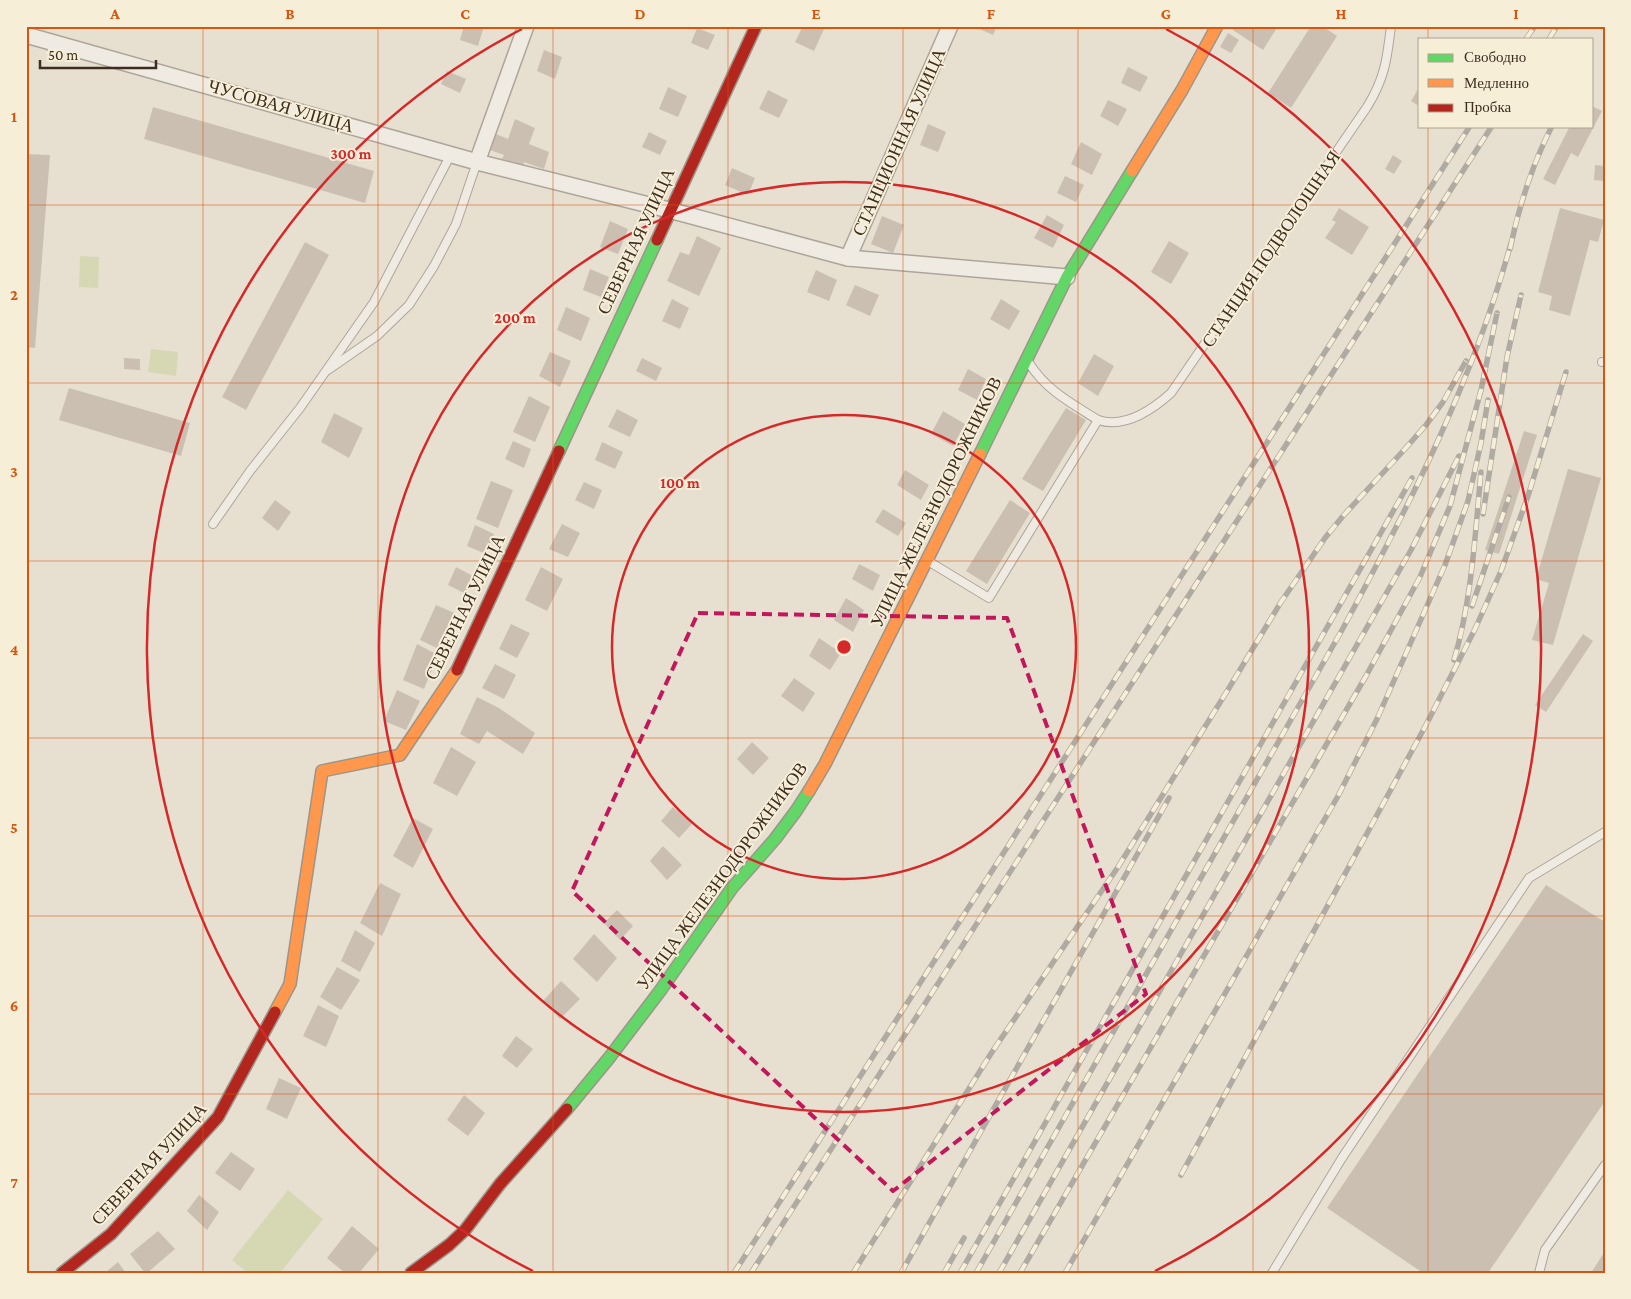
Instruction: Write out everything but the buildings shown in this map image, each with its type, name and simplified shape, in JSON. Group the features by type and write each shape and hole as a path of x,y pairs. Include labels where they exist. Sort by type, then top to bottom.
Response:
{"street":[{"path":"478,162 526,26"},
{"name":"СЕВЕРНАЯ УЛИЦА","path":"62,1273 111,1234 218,1117 290,984 322,771 400,755 454,676 756,26"},
{"name":"СТАНЦИОННАЯ УЛИЦА","path":"848,258 950,26"},
{"name":"УЛИЦА ЖЕЛЕЗНОДОРОЖНИКОВ","path":"411,1273 465,1230 500,1184 570,1107 648,1006 732,888 775,839 796,811 825,764 1068,277 1182,90 1217,26"},
{"name":"ЧУСОВАЯ УЛИЦА","path":"26,35 478,162 669,210 848,258 1068,277"}],"lane":[{"name":"СТАНЦИЯ ПОДВОЛОШНАЯ","path":"1098,420 1109,424 1133,418 1146,412 1172,393 1375,94 1385,69 1391,26"},
{"path":"213,524 250,471 300,408 374,302 451,154"},
{"path":"324,373 377,336 409,305 434,266 456,224 478,162"},
{"path":"928,560 989,598 1098,420 1056,394 1041,379 1027,359"},
{"path":"1272,1273 1342,1158 1529,878 1605,832"},
{"path":"1539,1273 1545,1250 1605,1165"}],"highlighted area":[{"path":"698,613 1007,618 1146,994 893,1191 572,891"}],"green space":[{"path":"80,256 99,257 98,288 79,287"},
{"path":"151,349 178,352 176,376 148,372"},
{"path":"288,1190 323,1219 280,1273 248,1273 232,1260"}],"railway":[{"path":"1527,38 1535,26"},
{"path":"1550,38 1557,26"},
{"path":"734,1273 1469,128"},
{"path":"751,1273 1491,128"},
{"path":"1510,249 1527,186 1551,128"},
{"path":"976,1273 1342,630 1391,536 1438,441 1459,393 1496,294 1511,243"},
{"path":"1483,514 1507,357 1521,295"},
{"path":"1020,1273 1366,676 1420,577 1450,506 1481,390 1497,313"},
{"path":"853,1273 992,1052 1118,867 1281,602 1325,538 1343,516 1426,425 1443,402 1466,361"},
{"path":"1181,1175 1426,725 1475,629 1501,571 1528,496 1566,372"},
{"path":"1065,1273 1338,796 1377,719 1445,565 1468,501 1488,400"},
{"path":"999,1273 1411,550 1459,456"},
{"path":"1454,660 1469,590 1481,472"},
{"path":"960,1273 1412,478"},
{"path":"1472,606 1509,497"},
{"path":"901,1273 1169,798"},
{"path":"944,1273 964,1238"}],"traffic: fast":[{"path":"980,454 1067,277 1132,171"},
{"path":"559,451 657,240"},
{"path":"567,1109 660,991 732,888 775,839 809,791"}],"traffic: slow":[{"path":"1132,171 1182,90 1217,26"},
{"path":"809,791 825,764 980,454"},
{"path":"275,1012 290,984 322,771 400,755 457,670"}],"traffic: jam":[{"path":"657,240 756,26"},
{"path":"457,670 559,451"},
{"path":"62,1273 111,1234 218,1117 275,1012"},
{"path":"411,1273 449,1245 465,1230 500,1184 567,1109"}]}
